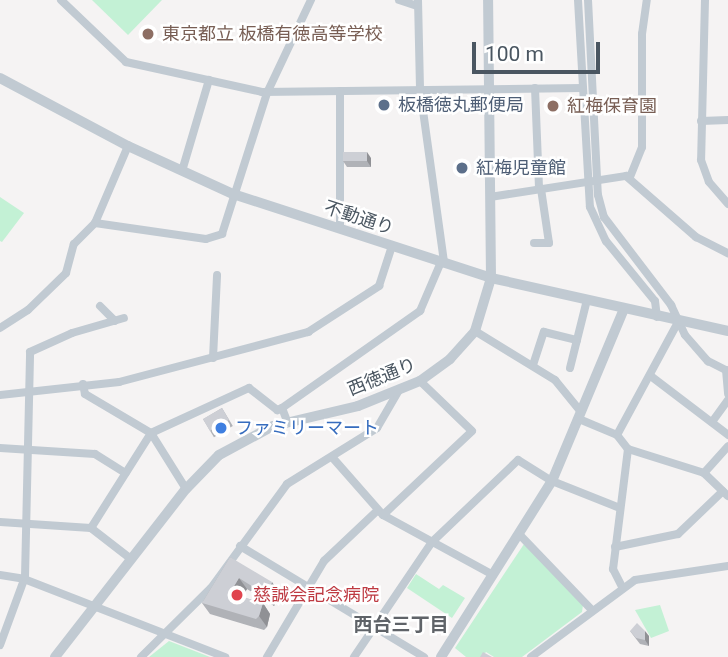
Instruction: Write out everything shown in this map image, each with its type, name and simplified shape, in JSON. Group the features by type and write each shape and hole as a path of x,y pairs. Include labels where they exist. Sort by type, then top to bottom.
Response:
{"street":[{"path":"61,0 127,62 267,93 582,88"},
{"path":"95,223 145,232 216,237 222,234 267,93 311,0"},
{"path":"91,528 151,433 249,388 277,410 282,408 420,311 443,262 420,89 418,3 400,0"},
{"name":"西徳通り","path":"55,657 186,489 232,446 287,421 358,406 420,381 450,359 475,331 491,278 488,0"},
{"path":"578,0 586,181 599,230 655,301 657,317"},
{"path":"588,0 597,180 609,226 671,305 678,321 701,354 727,371 728,394"},
{"path":"630,177 642,147 642,33 647,0"},
{"path":"705,0 701,121 704,171 728,204"},
{"name":"不動通り","path":"0,78 128,146 233,194 491,278 728,331"},
{"path":"182,171 209,80"},
{"path":"534,88 540,189 549,243 534,243"},
{"path":"340,91 340,229"},
{"path":"701,121 728,120"},
{"path":"0,328 28,310 66,272 74,244 95,223 128,146"},
{"path":"490,197 586,181 630,177 696,237 728,253"},
{"path":"0,395 119,382 317,327 379,286 392,246"},
{"path":"213,358 217,275"},
{"path":"570,368 587,300"},
{"path":"0,645 24,579 29,450 29,356 34,347 119,319 100,306"},
{"path":"441,657 552,481 624,309"},
{"path":"617,435 652,377 678,321"},
{"path":"475,331 555,380 580,415 617,435 628,449 704,473 726,494 678,534 615,547"},
{"path":"533,365 544,332 577,340"},
{"path":"652,377 728,435"},
{"path":"267,657 330,553 381,512 472,431 420,381"},
{"path":"83,384 85,394 151,433 186,489"},
{"path":"141,657 211,588 287,484 377,428 399,390"},
{"path":"712,422 728,400"},
{"path":"282,408 287,421"},
{"path":"704,473 728,446"},
{"path":"0,448 95,454 125,474"},
{"path":"622,587 612,569 628,449"},
{"path":"331,457 381,512 493,575"},
{"path":"354,657 432,542 518,460 552,481 620,508"},
{"path":"0,522 27,527 91,528 131,559"},
{"path":"519,534 592,610"},
{"path":"240,546 424,657"},
{"path":"531,657 622,587 668,573 728,566"},
{"path":"0,575 24,579 225,657"}],"green space":[{"path":"92,0 162,0 128,35"},
{"path":"0,197 24,213 2,242 0,241"},
{"path":"524,544 583,605 582,612 522,657 494,657 486,652 482,657 466,657 455,648"},
{"path":"416,574 439,589 443,585 465,598 452,618 407,588"},
{"path":"660,605 669,631 651,638 635,610"},
{"path":"169,641 210,657 149,657"}],"building":[{"path":"343,152 367,152 367,161 343,161"},
{"path":"222,408 229,420 210,431 203,419"},
{"path":"230,557 272,582 266,595 239,578 230,593 263,603 256,619 202,603"},
{"path":"637,623 645,631 645,640 636,638 630,631"}],"place":[{"name":"東京都立 板橋有徳高等学校","path":"148,34"},
{"name":"板橋徳丸郵便局","path":"384,105"},
{"name":"紅梅保育園","path":"553,106"},
{"name":"紅梅児童館","path":"462,168"},
{"name":"ファミリーマート","path":"221,428"},
{"name":"慈誠会記念病院","path":"237,595"}],"district":[{"name":"西台三丁目","path":"401,625"}]}
